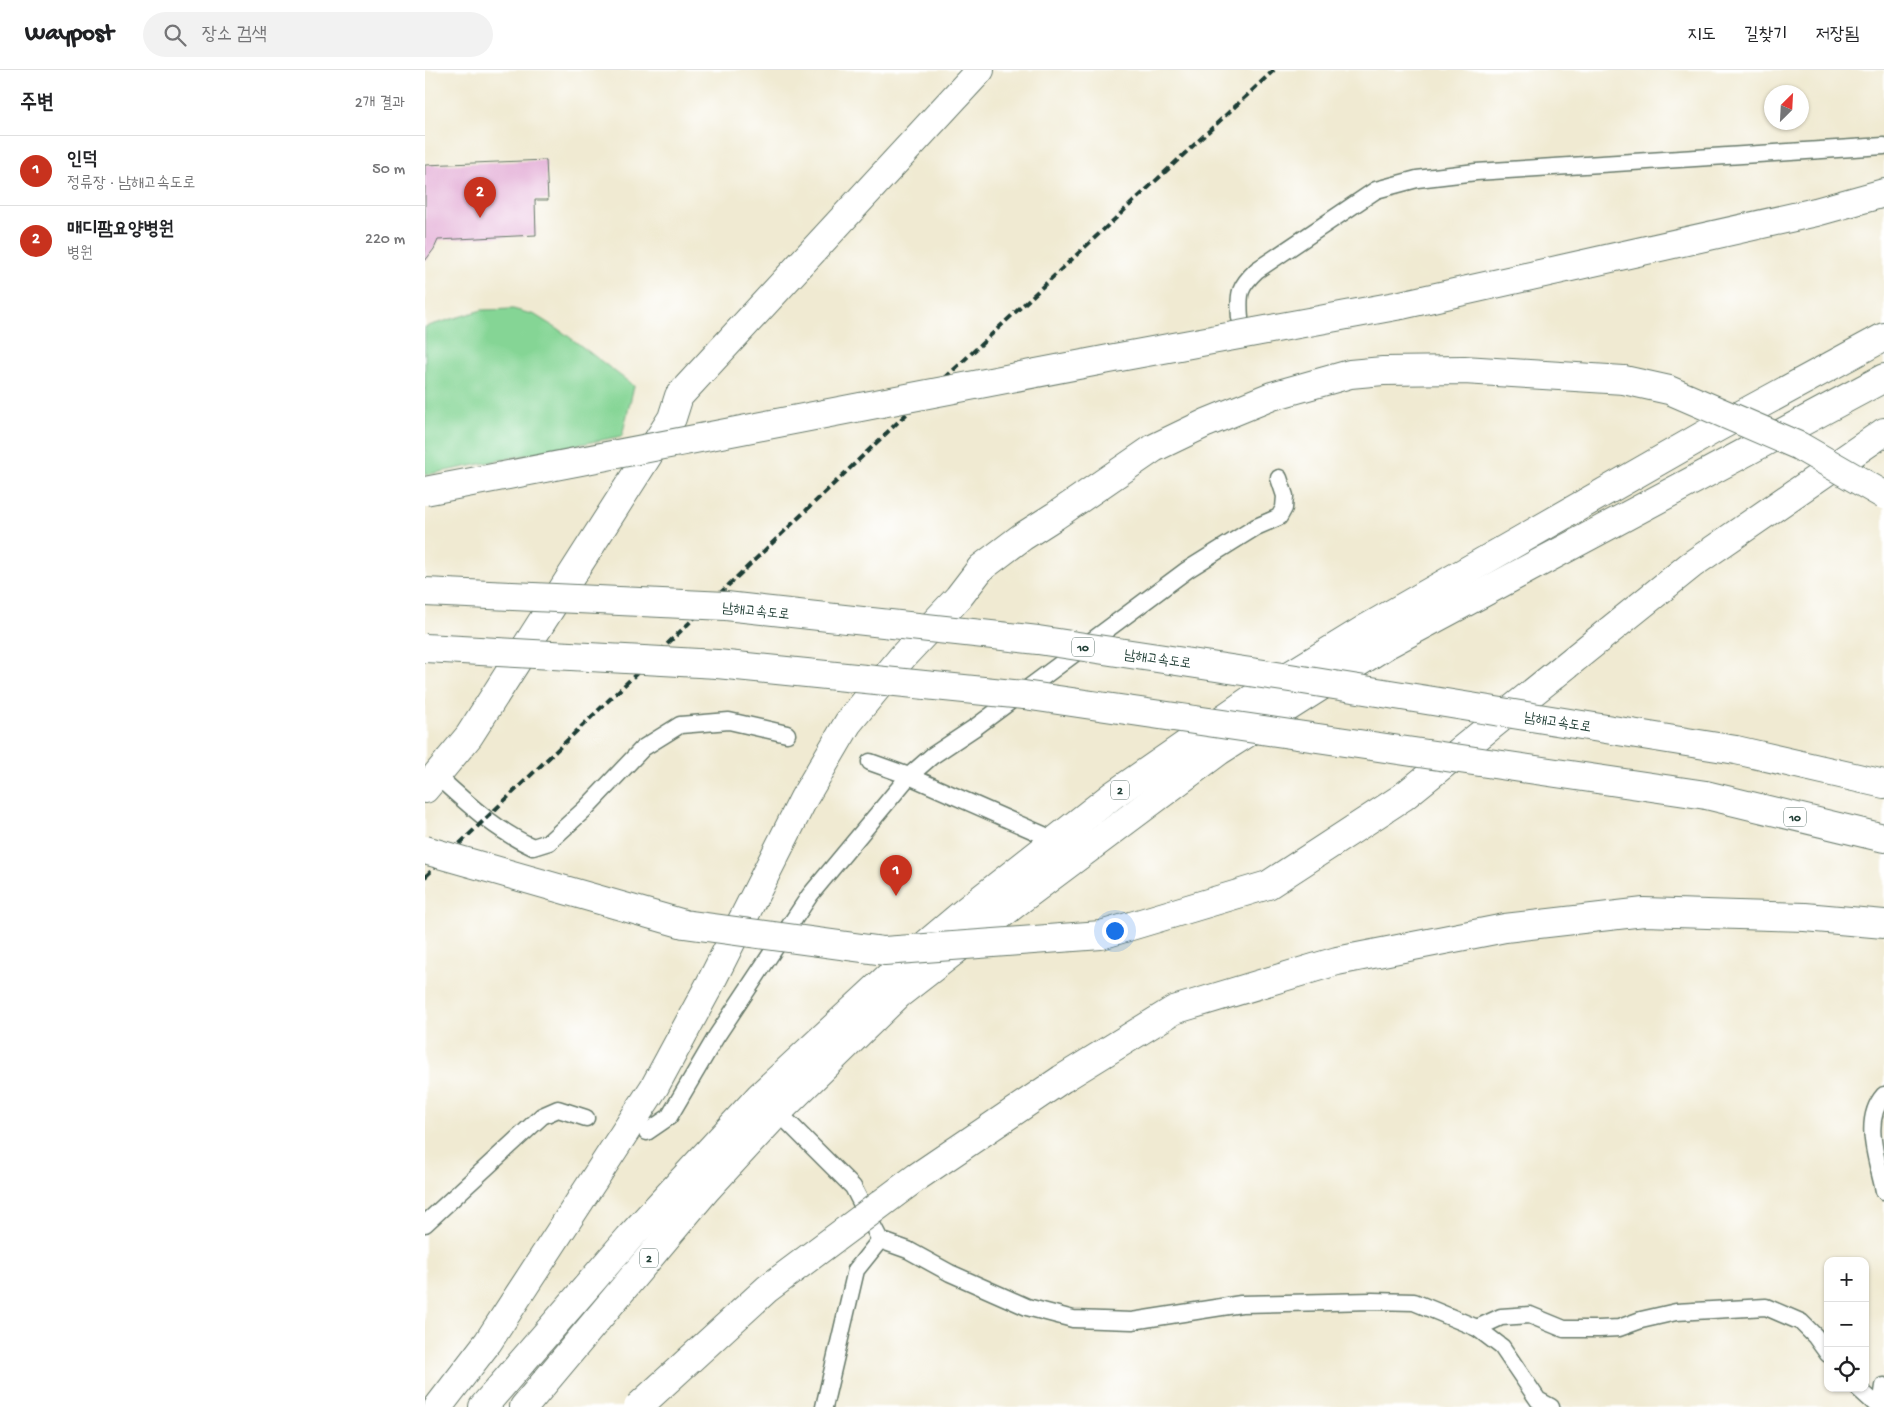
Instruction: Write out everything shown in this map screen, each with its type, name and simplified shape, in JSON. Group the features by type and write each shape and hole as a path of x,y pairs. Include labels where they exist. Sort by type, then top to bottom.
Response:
{"main road":[{"path":"431,783 469,736 672,418 679,396 980,70"},
{"path":"425,491 1109,359 1401,306 1816,212 1884,193"},
{"name":"2","path":"483,1407 629,1238 760,1096 905,962 968,909 1113,795 1257,696 1365,629 1711,431 1884,337"},
{"path":"438,1407 488,1342 655,1086 709,986 804,798 848,723 903,655 958,598 981,568 1022,537 1154,448 1206,423 1272,396 1350,374 1383,371 1464,370 1624,380 1669,390 1799,446 1884,494"},
{"name":"2","path":"523,1407 706,1190 778,1112 898,995 1020,900 1219,751 1386,646 1884,378"},
{"path":"425,850 684,924 884,952 1101,936 1268,885 1403,797 1691,565 1884,432"},
{"name":"남해고속도로","path":"425,592 726,606 1038,640 1736,750 1884,784"},
{"name":"10","path":"425,648 717,664 1024,695 1706,796 1884,838"},
{"path":"638,1407 767,1288 917,1177 1061,1079 1174,1010 1337,961 1496,930 1644,912 1805,917 1884,924"}],"lane":[{"path":"1240,318 1239,298 1241,290 1244,282 1257,270 1376,190 1417,179 1476,172 1884,146"},
{"path":"647,1132 669,1117 716,1037 810,895 909,776 932,756 977,726 1187,570 1256,527 1279,517 1284,508 1285,496 1279,478"},
{"path":"431,783 512,838 533,847 549,842 585,809 643,748 681,725 729,721 787,734"},
{"path":"870,762 909,776 1055,840"},
{"path":"1884,1095 1877,1102 1872,1133 1884,1192"},
{"path":"425,1224 543,1116 558,1109 585,1118"},
{"path":"778,1112 853,1188 880,1240 908,1250 950,1273 1018,1304 1056,1316 1073,1319 1132,1321 1241,1304 1414,1302 1477,1328 1502,1347 1538,1400 1551,1407"},
{"path":"824,1407 856,1270 880,1240"},
{"path":"1477,1328 1501,1317 1530,1315 1564,1329 1619,1328 1641,1320 1676,1312 1766,1307 1801,1322 1824,1348"},
{"path":"1862,1392 1880,1407 1884,1386"}],"green space":[{"path":"513,309 535,315 564,333 634,386 622,436 425,475 425,327 482,310"}],"building":[{"path":"546,160 548,200 535,200 536,235 438,240 425,261 425,165"}],"railway":[{"path":"425,877 897,423 1274,70"}],"place":[{"name":"매디팜요양병원","path":"480,218"},
{"name":"인덕","path":"896,896"}]}
